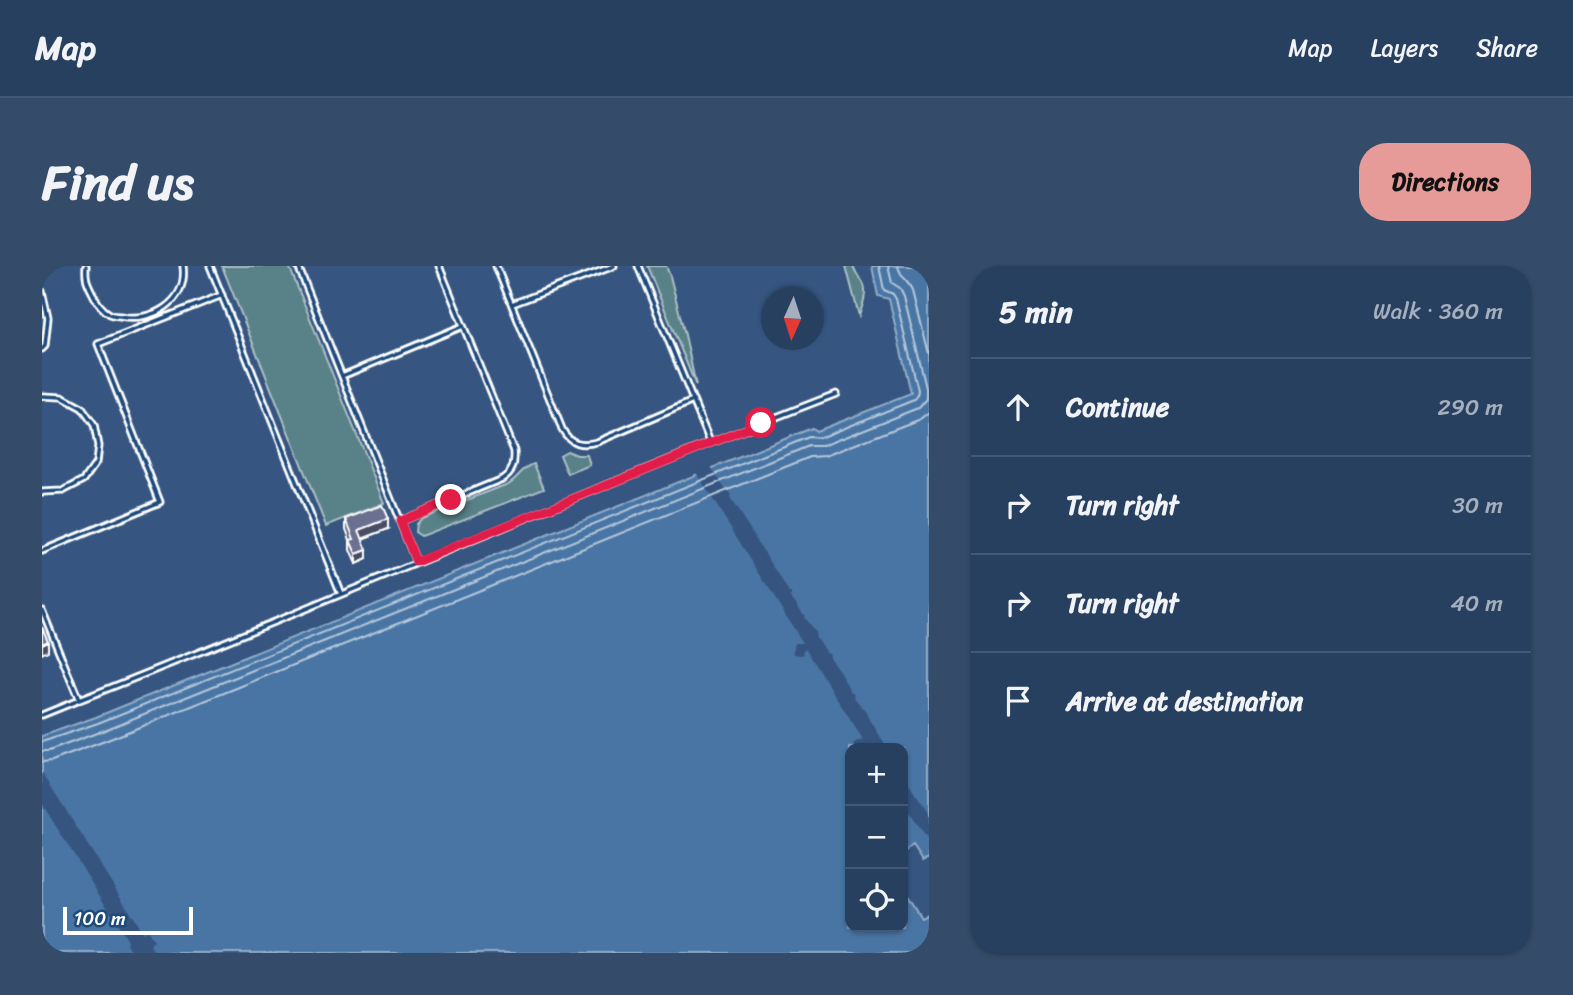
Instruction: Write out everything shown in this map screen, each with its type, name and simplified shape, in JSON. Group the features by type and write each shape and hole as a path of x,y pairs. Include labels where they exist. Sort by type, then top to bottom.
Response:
{"lane":[{"path":"86,266 85,277 97,303 111,314 133,319 148,317 167,307 179,291 183,266"},
{"path":"210,266 341,594"},
{"path":"298,266 416,562"},
{"path":"400,521 502,479 509,474 515,460 514,451 439,266"},
{"path":"496,266 562,429 576,444 597,442 693,401"},
{"path":"512,304 614,266"},
{"path":"638,266 710,442"},
{"path":"42,291 48,318 45,346 42,349"},
{"path":"42,551 160,502 98,344 222,295"},
{"path":"342,376 463,326"},
{"path":"42,715 210,649 710,442 836,394"},
{"path":"42,396 62,397 82,408 94,425 98,446 96,463 84,480 63,491 42,492"},
{"path":"42,610 79,700"}],"green space":[{"path":"222,266 289,266 384,503 326,526"},
{"path":"647,266 666,266 696,386"},
{"path":"846,266 853,266 864,285 859,316"},
{"path":"567,451 587,455 590,465 568,474 560,455"},
{"path":"534,464 544,488 421,536 415,532 416,524 421,518 508,484"}],"water":[{"path":"872,266 929,266 929,858 923,861 913,846 908,850 908,743 845,743 845,932 908,932 908,896 921,917 929,913 929,953 42,953 42,736 96,717 812,428 816,431 911,394 889,299 878,296"}],"pier":[{"path":"710,465 729,492 754,538 884,743 856,743 861,740 864,742 806,649 803,650 804,654 794,654 795,643 803,643 695,471"},
{"path":"42,772 143,933 147,930 154,940 150,945 155,953 131,953 126,944 128,941 42,804"},
{"path":"908,783 928,813 929,845 908,811"}],"building":[{"path":"382,505 388,519 359,530 367,550 356,554 350,540 354,539 346,519"},
{"path":"42,627 48,641 42,644"}],"route":[{"path":"451,500 400,521 416,562 761,423"}]}
